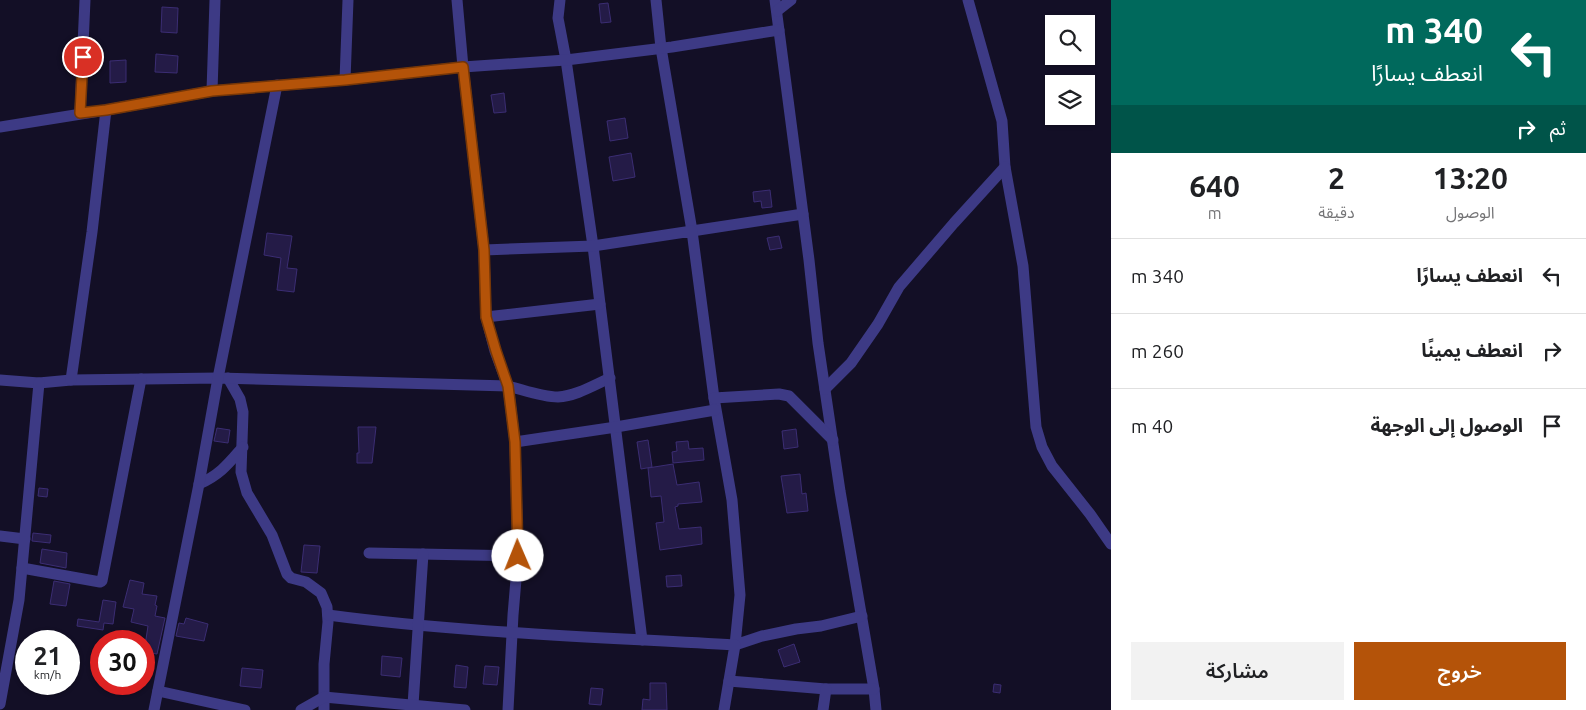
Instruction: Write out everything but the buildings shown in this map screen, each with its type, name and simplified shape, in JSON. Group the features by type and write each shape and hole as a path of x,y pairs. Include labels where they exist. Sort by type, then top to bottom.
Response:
{"street":[{"path":"80,113 85,0"},
{"path":"212,91 215,0"},
{"path":"345,80 348,0"},
{"path":"457,0 484,250 486,317 508,386 515,442 518,556 508,710"},
{"path":"560,0 558,18 566,60 593,246 642,640"},
{"path":"656,0 661,48 692,231 714,398 732,500 740,595 735,645 724,710"},
{"path":"791,0 776,6 818,343 876,710"},
{"path":"968,0 1002,120 1005,167 1023,266 1036,427 1042,447 1052,466 1111,544"},
{"path":"0,127 212,91 345,80 463,67 566,60 720,40 779,30"},
{"path":"154,710 199,484 223,378 277,85"},
{"path":"71,380 92,232 106,110"},
{"path":"825,389 851,364 878,324 899,287 1005,167"},
{"path":"484,250 593,246 803,214"},
{"path":"486,317 600,304"},
{"path":"223,378 240,399 243,412 241,472 247,494 272,534 287,574 291,578 306,582 321,594 328,615 324,664 324,710"},
{"path":"0,380 39,383 71,380 223,378 508,386 546,396 558,397 570,395 610,378"},
{"path":"22,568 102,581 141,379"},
{"path":"0,704 19,600 39,383"},
{"path":"714,398 779,394 788,396 832,440"},
{"path":"515,442 716,410"},
{"path":"199,484 221,472 243,447"},
{"path":"0,536 25,539"},
{"path":"369,553 518,556"},
{"path":"413,705 423,554"},
{"path":"328,615 374,621 513,632 735,645 762,636 821,626 862,616"},
{"path":"729,681 826,689 874,689"},
{"path":"824,710 826,689"},
{"path":"158,691 245,710"},
{"path":"301,710 324,697 465,710"}],"route":[{"path":"83,57 80,113 212,91 345,80 463,67 484,250 486,317 508,386 515,442 518,556"}]}
